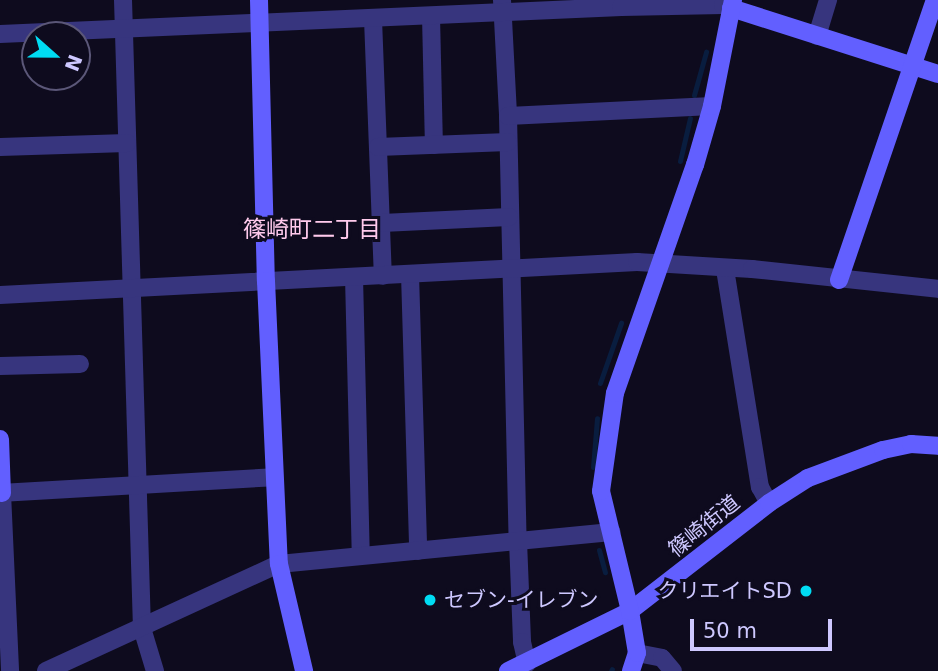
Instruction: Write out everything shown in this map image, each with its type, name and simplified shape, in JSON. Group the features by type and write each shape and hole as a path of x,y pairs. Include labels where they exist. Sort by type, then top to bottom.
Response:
{"street":[{"path":"123,0 142,628 155,671"},
{"path":"259,0 266,281 279,564 304,671"},
{"path":"817,36 828,0"},
{"path":"839,279 935,0"},
{"path":"0,34 431,16 502,6 732,4 817,36 938,74"},
{"path":"631,671 637,653 630,611 601,491 615,393 695,165 712,106 732,4"},
{"path":"502,6 508,116 518,541 522,642 527,663"},
{"path":"431,16 434,145"},
{"path":"373,19 383,276"},
{"path":"508,116 712,106"},
{"path":"378,147 508,142"},
{"path":"0,147 128,143"},
{"path":"382,223 509,217"},
{"path":"0,295 637,262 938,289"},
{"path":"725,269 760,487 769,503"},
{"path":"410,274 418,551"},
{"path":"354,277 360,555"},
{"path":"0,366 80,364"},
{"path":"0,439 10,671"},
{"name":"篠崎街道","path":"509,671 630,611 769,503 808,478 858,457 911,444 938,446"},
{"path":"1,493 274,477"},
{"path":"46,671 279,564 611,532"},
{"path":"637,653 662,658 673,671"}],"waterway":[{"path":"694,95 706,52"},
{"path":"680,161 690,118"},
{"path":"600,383 621,323"},
{"path":"593,467 597,418"},
{"path":"599,550 605,572"}],"place":[{"name":"クリエイトSD","path":"806,591"},
{"name":"セブン-イレブン","path":"430,600"}],"district":[{"name":"篠崎町二丁目","path":"312,229"}]}
